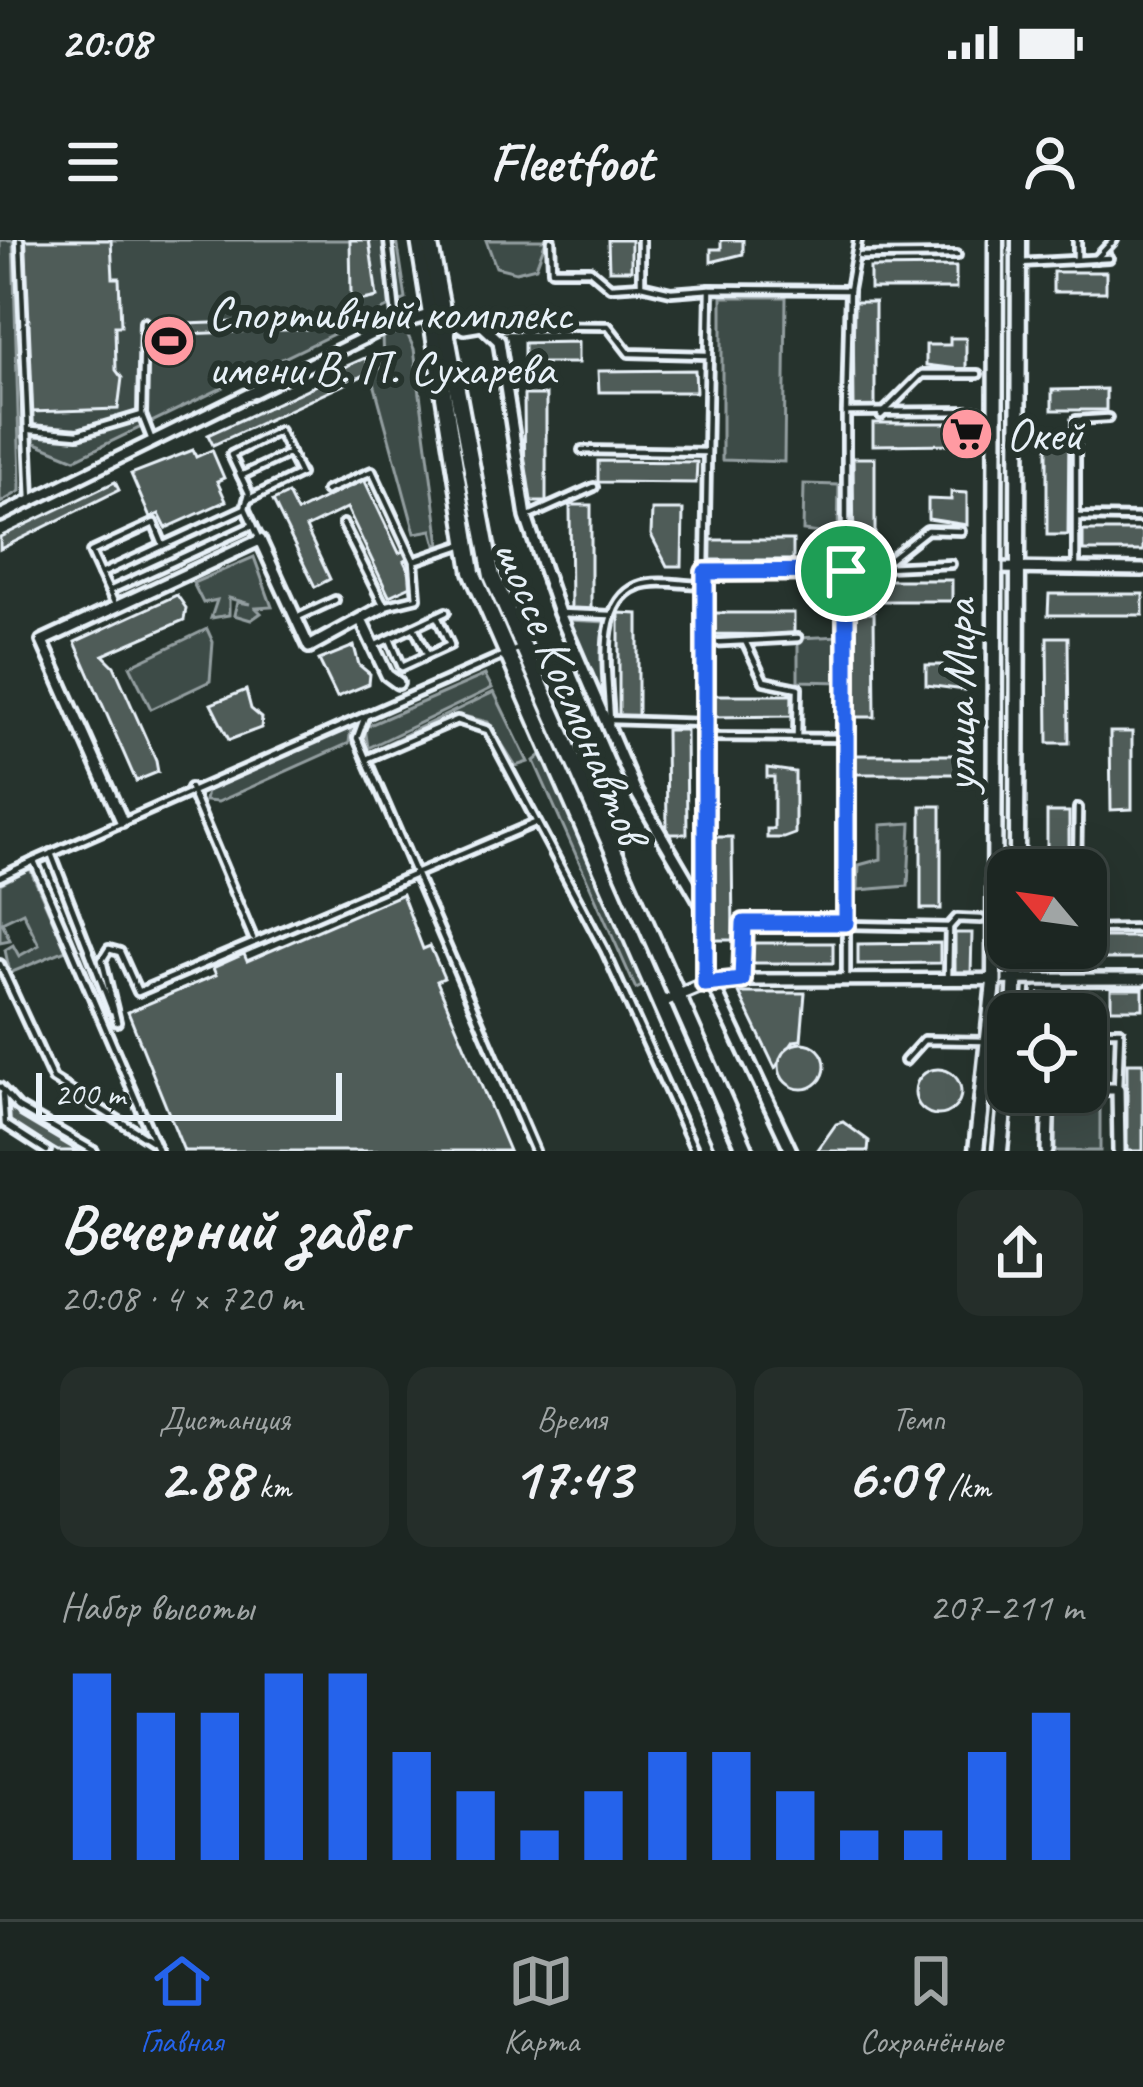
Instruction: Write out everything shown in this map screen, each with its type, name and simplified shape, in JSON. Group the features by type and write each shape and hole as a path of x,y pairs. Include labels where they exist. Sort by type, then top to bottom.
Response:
{"main road":[{"name":"шоссе Космонавтов","path":"419,240 482,543 520,648 746,1151"},
{"name":"шоссе Космонавтов","path":"429,240 464,544 504,655 601,859 725,1151"},
{"name":"улица Мира","path":"993,993 996,240"},
{"name":"улица Мира","path":"1017,849 1019,240"},
{"path":"1016,993 1017,969"},
{"name":"улица Мира","path":"976,1151 987,1050"},
{"path":"1000,1151 1004,1113"}],"street":[{"path":"0,515 398,325 434,313 464,328 482,325"},
{"name":"шоссе Космонавтов","path":"482,325 499,341 526,517 559,613 636,793 703,905 708,983"},
{"path":"122,821 42,641 260,540 309,647 384,607"},
{"path":"995,568 1143,570"},
{"path":"703,905 705,572"},
{"path":"362,620 386,675 398,683"},
{"path":"660,1003 708,983 742,980 1143,979"},
{"path":"708,983 790,1151"},
{"path":"1107,1089 1118,1089 1119,1151"},
{"path":"1047,1151 1048,1113"}],"lane":[{"path":"20,240 31,501"},
{"path":"388,240 398,325"},
{"path":"551,240 552,270 590,270 610,286 640,285 670,292 849,290"},
{"path":"640,285 641,240"},
{"path":"846,982 846,412 849,290 859,240"},
{"path":"1077,240 1077,260"},
{"path":"1096,259 1114,240"},
{"path":"859,256 957,255"},
{"path":"1019,263 1109,259"},
{"path":"710,289 705,572 951,564"},
{"path":"143,322 142,415 153,443"},
{"path":"482,325 608,326 629,353 706,355"},
{"path":"880,416 922,374 977,374"},
{"path":"846,412 880,416 978,411"},
{"path":"29,430 78,434 142,415"},
{"path":"1076,569 1076,420 1108,418"},
{"path":"101,574 246,504 300,474 279,431 231,455 241,476 246,504 260,540"},
{"path":"582,450 706,452"},
{"path":"241,476 290,453"},
{"path":"326,491 372,470 414,561 419,595 384,607 343,524"},
{"path":"526,517 594,487"},
{"path":"1077,518 1143,518"},
{"path":"116,607 91,552 154,523 164,545"},
{"path":"110,591 254,525"},
{"path":"880,567 927,530 961,531"},
{"path":"414,561 464,544"},
{"path":"704,724 610,726 610,615 618,597 642,584 705,585"},
{"path":"296,618 334,600"},
{"path":"374,646 446,612"},
{"path":"559,613 610,615"},
{"path":"390,639 402,667 450,645 437,616"},
{"path":"414,627 428,655"},
{"path":"705,643 799,638"},
{"path":"745,641 764,681 798,688 797,737"},
{"path":"0,877 190,788 520,648"},
{"path":"369,712 356,733 535,1151"},
{"path":"366,759 457,720 474,722 492,734 605,951 695,1151"},
{"path":"704,737 846,738"},
{"path":"190,788 253,939"},
{"path":"1078,808 1078,849"},
{"path":"51,854 117,1022 102,959 105,952 120,952 138,992 536,822"},
{"path":"34,861 158,1151"},
{"path":"948,982 949,927 956,919 981,919"},
{"path":"742,980 744,923 949,927"},
{"path":"1107,929 1143,928"},
{"path":"0,964 53,1079 154,1142"},
{"path":"1036,993 1063,993"},
{"path":"1107,1031 1120,1031 1118,1089"},
{"path":"905,1061 924,1040 987,1041"},
{"path":"0,1088 5,1124 47,1151"},
{"path":"0,1088 18,1107 94,1151"}],"shaded area":[{"path":"0,240 13,240 20,491 0,503"},
{"name":"Спортивный комплекс имени В. П. Сухарева","path":"24,240 397,240 406,299 75,459 21,437"},
{"path":"486,240 546,240 536,267 516,272 496,267"},
{"path":"722,297 786,297 784,462 722,460"},
{"path":"406,331 414,349 440,544 436,545 432,530 415,533 371,372 383,367 382,333"},
{"path":"804,484 839,485 838,535 803,531"},
{"path":"254,557 272,607 256,608 261,613 251,620 234,615 237,602 250,604 229,598 229,615 211,618 217,600 203,603 193,583"},
{"path":"567,620 607,622 605,700"},
{"path":"207,629 213,642 210,681 151,709 130,666"},
{"path":"842,636 843,682 798,681 798,638"},
{"path":"485,675 492,688 368,748 365,727"},
{"path":"494,692 528,762 516,766 488,722 460,715 369,752"},
{"path":"351,727 349,743 218,802 205,801 207,791"},
{"path":"541,755 597,868 642,986 636,989 534,761"},
{"path":"911,823 908,886 858,890 859,865 881,859 881,825"},
{"path":"30,869 66,950 10,973 5,950 13,945 19,956 39,945 23,912 2,922 10,940 0,942 0,884"},
{"path":"1055,1113 1100,1113 1100,1151 1055,1151"}],"building":[{"path":"25,240 111,240 121,326 115,326 116,370 122,378 118,409 31,412"},
{"path":"350,240 369,240 377,297 359,301 351,294"},
{"path":"608,240 631,240 631,270 609,270"},
{"path":"721,240 743,240 743,254 711,262 711,249 721,249"},
{"path":"956,267 956,289 870,289 870,268"},
{"path":"1053,272 1106,272 1106,292 1053,292"},
{"path":"853,302 875,302 875,408 854,408"},
{"path":"309,319 306,329 188,334 187,324"},
{"path":"950,338 966,338 966,370 926,365 926,345 950,345"},
{"path":"578,342 578,363 524,363 524,343"},
{"path":"365,358 371,372 347,383 340,369"},
{"path":"695,370 696,392 599,392 598,371"},
{"path":"342,373 347,383 213,445 208,435"},
{"path":"1106,389 1106,410 1052,410 1052,390"},
{"path":"524,395 546,395 546,502 525,502"},
{"path":"873,423 957,423 957,444 873,445"},
{"path":"1047,429 1069,429 1068,535 1047,535"},
{"path":"193,450 196,457 212,450 224,478 217,481 226,501 166,528 159,514 150,518 131,474"},
{"path":"853,458 875,458 875,561 854,561"},
{"path":"598,461 697,462 696,483 598,482"},
{"path":"364,479 399,553 405,550 409,558 404,561 415,584 389,596 347,508 306,528 330,579 315,587 273,501 288,494 297,512"},
{"path":"115,482 119,490 0,549 0,537"},
{"path":"951,492 967,493 967,525 928,519 928,499 951,500"},
{"path":"570,505 591,505 591,609 571,610"},
{"path":"652,510 683,510 682,566 667,566 651,535"},
{"path":"1083,531 1143,531 1143,551 1083,551"},
{"path":"709,540 793,540 793,560 710,560"},
{"path":"872,580 952,580 952,601 872,601"},
{"path":"1049,594 1143,594 1143,615 1048,615"},
{"path":"177,595 186,608 184,620 103,655 114,666 156,761 158,772 136,781 75,642"},
{"path":"619,613 638,614 638,717 619,717"},
{"path":"709,613 794,613 794,635 709,634"},
{"path":"853,613 874,613 875,717 854,717"},
{"path":"1047,637 1068,637 1069,743 1048,743"},
{"path":"354,646 359,665 370,674 369,684 337,697 319,660"},
{"path":"950,658 966,658 965,690 926,685 926,665 949,665"},
{"path":"246,690 251,709 262,718 261,728 229,740 211,704"},
{"path":"709,695 792,695 792,716 709,717"},
{"path":"666,730 686,730 687,834 667,834"},
{"path":"1110,732 1132,732 1132,809 1111,810"},
{"path":"853,755 958,755 958,774 853,774"},
{"path":"767,768 795,772 795,834 784,838 767,838 767,829 774,829 774,777 767,777"},
{"path":"921,806 941,806 941,909 921,909"},
{"path":"1047,812 1069,812 1069,849 1047,849"},
{"path":"712,837 732,837 733,940 712,940"},
{"path":"402,894 423,949 430,946 444,978 437,981 509,1151 184,1151 128,1012 216,975 213,968 244,954 247,961"},
{"path":"955,933 972,933 971,975 955,975"},
{"path":"1107,937 1143,937 1143,959 1107,959"},
{"path":"751,943 833,943 833,963 751,963"},
{"path":"940,943 940,963 858,964 858,944"},
{"path":"1111,989 1143,989 1143,1009 1111,1009"},
{"path":"739,993 805,993 801,1040 794,1041 775,1068"},
{"path":"802,1043 819,1049 825,1066 819,1083 802,1089 785,1083 779,1066 785,1049"},
{"path":"1127,1063 1143,1063 1143,1151 1127,1151"},
{"path":"938,1069 955,1075 961,1092 955,1109 938,1115 921,1109 915,1092 921,1075"},
{"path":"11,1103 19,1116 78,1151 58,1151 9,1122 5,1105"},
{"path":"843,1122 869,1141 868,1151 817,1151 836,1124"}],"tram line":[{"path":"984,1151 1002,982 1004,240"}],"place":[{"name":"Спортивный комплекс имени В. П. Сухарева","path":"169,341"},
{"name":"Окей","path":"967,434"}],"route":[{"path":"846,571 846,923 744,923 742,980 705,984 705,572 846,571"}]}
